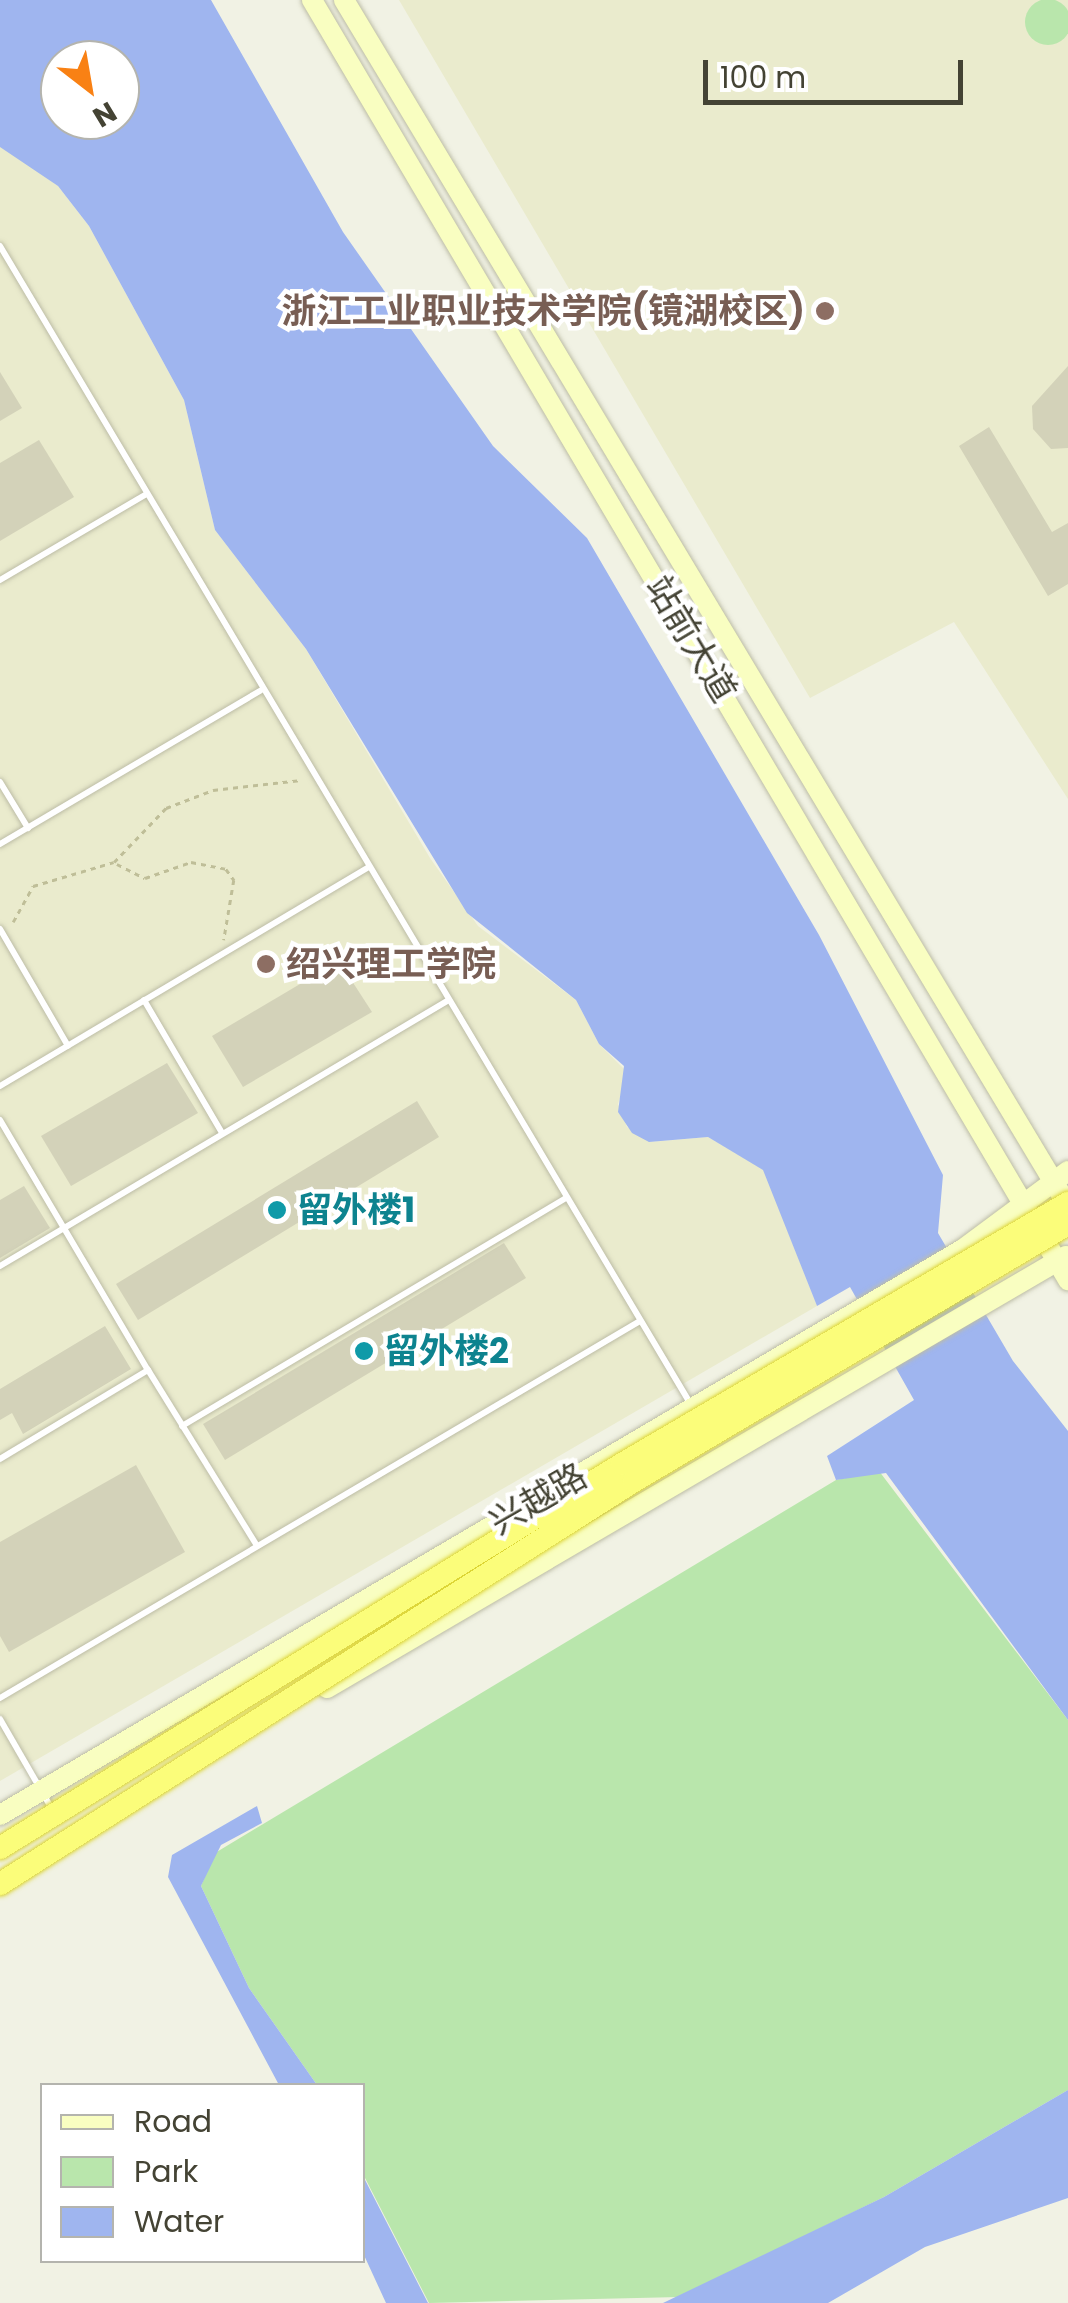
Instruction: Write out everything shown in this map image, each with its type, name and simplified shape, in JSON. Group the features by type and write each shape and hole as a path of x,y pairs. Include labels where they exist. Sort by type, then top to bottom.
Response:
{"highway":[{"path":"0,1848 622,1464 1068,1204"},
{"path":"0,1884 634,1481 1068,1224"}],"main road":[{"name":"站前大道","path":"312,0 1024,1207 1064,1266"},
{"name":"站前大道","path":"344,0 1060,1176 1068,1204"},
{"name":"兴越路","path":"0,1814 963,1249 1024,1207 1060,1176"},
{"name":"兴越路","path":"0,1874 1064,1266"}],"lane":[{"path":"0,246 260,691 694,1408"},
{"path":"0,580 145,496"},
{"path":"0,844 260,691"},
{"path":"0,782 28,828"},
{"path":"0,1086 367,868"},
{"path":"0,929 68,1046"},
{"path":"144,1000 222,1133"},
{"path":"0,1266 446,1001"},
{"path":"0,1120 256,1544"},
{"path":"182,1426 566,1198"},
{"path":"0,1698 640,1321"},
{"path":"0,1459 148,1370"},
{"path":"0,1719 68,1836"}],"path":[{"path":"5,938 33,886 114,862 166,808 213,790 312,777"},
{"path":"114,862 145,878 191,862 226,869 233,892 220,934 231,949"}],"shaded area":[{"name":"浙江工业职业技术学院(镜湖校区)","path":"399,0 1068,0 1068,799 954,622 810,698"},
{"name":"绍兴理工学院","path":"0,125 10,151 58,186 89,226 184,400 215,530 306,649 430,858 478,926 576,1000 599,1044 628,1073 618,1104 627,1127 650,1142 708,1137 764,1170 817,1306 0,1781"}],"green space":[{"path":"1048,-1 1065,5 1069,11 1069,33 1065,39 1048,45 1031,39 1025,22 1031,5"},
{"path":"879,1471 1068,1720 1068,2090 884,2197 680,2297 429,2303 365,2178 365,2083 316,2083 249,1988 201,1886 215,1853 836,1480"}],"water":[{"path":"0,0 211,0 343,232 493,446 587,538 819,935 943,1175 938,1233 1013,1361 1068,1431 1068,1720 886,1473 836,1480 827,1456 914,1400 850,1287 817,1306 763,1170 708,1137 649,1142 632,1133 618,1112 624,1066 599,1044 576,1000 467,913 306,649 215,530 184,400 89,226 58,186 0,147"},
{"path":"257,1806 262,1823 221,1845 201,1886 249,1988 316,2083 278,2083 168,1877 172,1855"},
{"path":"1068,2090 1068,2198 925,2247 828,2303 663,2303 884,2197"},
{"path":"365,2180 428,2303 386,2303 365,2257"}],"building":[{"path":"1068,366 1068,448 1051,449 1033,429 1032,406"},
{"path":"0,372 22,408 0,421"},
{"path":"989,427 1052,532 1068,523 1068,584 1048,596 959,446"},
{"path":"39,440 74,497 0,541 0,463"},
{"path":"339,961 372,1012 243,1087 212,1036"},
{"path":"167,1063 198,1113 71,1186 41,1136"},
{"name":"留外楼1","path":"417,1101 439,1137 138,1320 116,1284"},
{"path":"24,1186 50,1228 0,1258 0,1200"},
{"name":"留外楼2","path":"504,1243 526,1278 225,1460 203,1424"},
{"path":"105,1326 131,1369 23,1434 12,1413 0,1420 0,1389"},
{"path":"136,1465 185,1552 9,1652 0,1636 0,1542"}],"place":[{"name":"浙江工业职业技术学院(镜湖校区)","path":"825,311"},
{"name":"绍兴理工学院","path":"266,964"},
{"name":"留外楼1","path":"277,1210"},
{"name":"留外楼2","path":"364,1351"}]}
